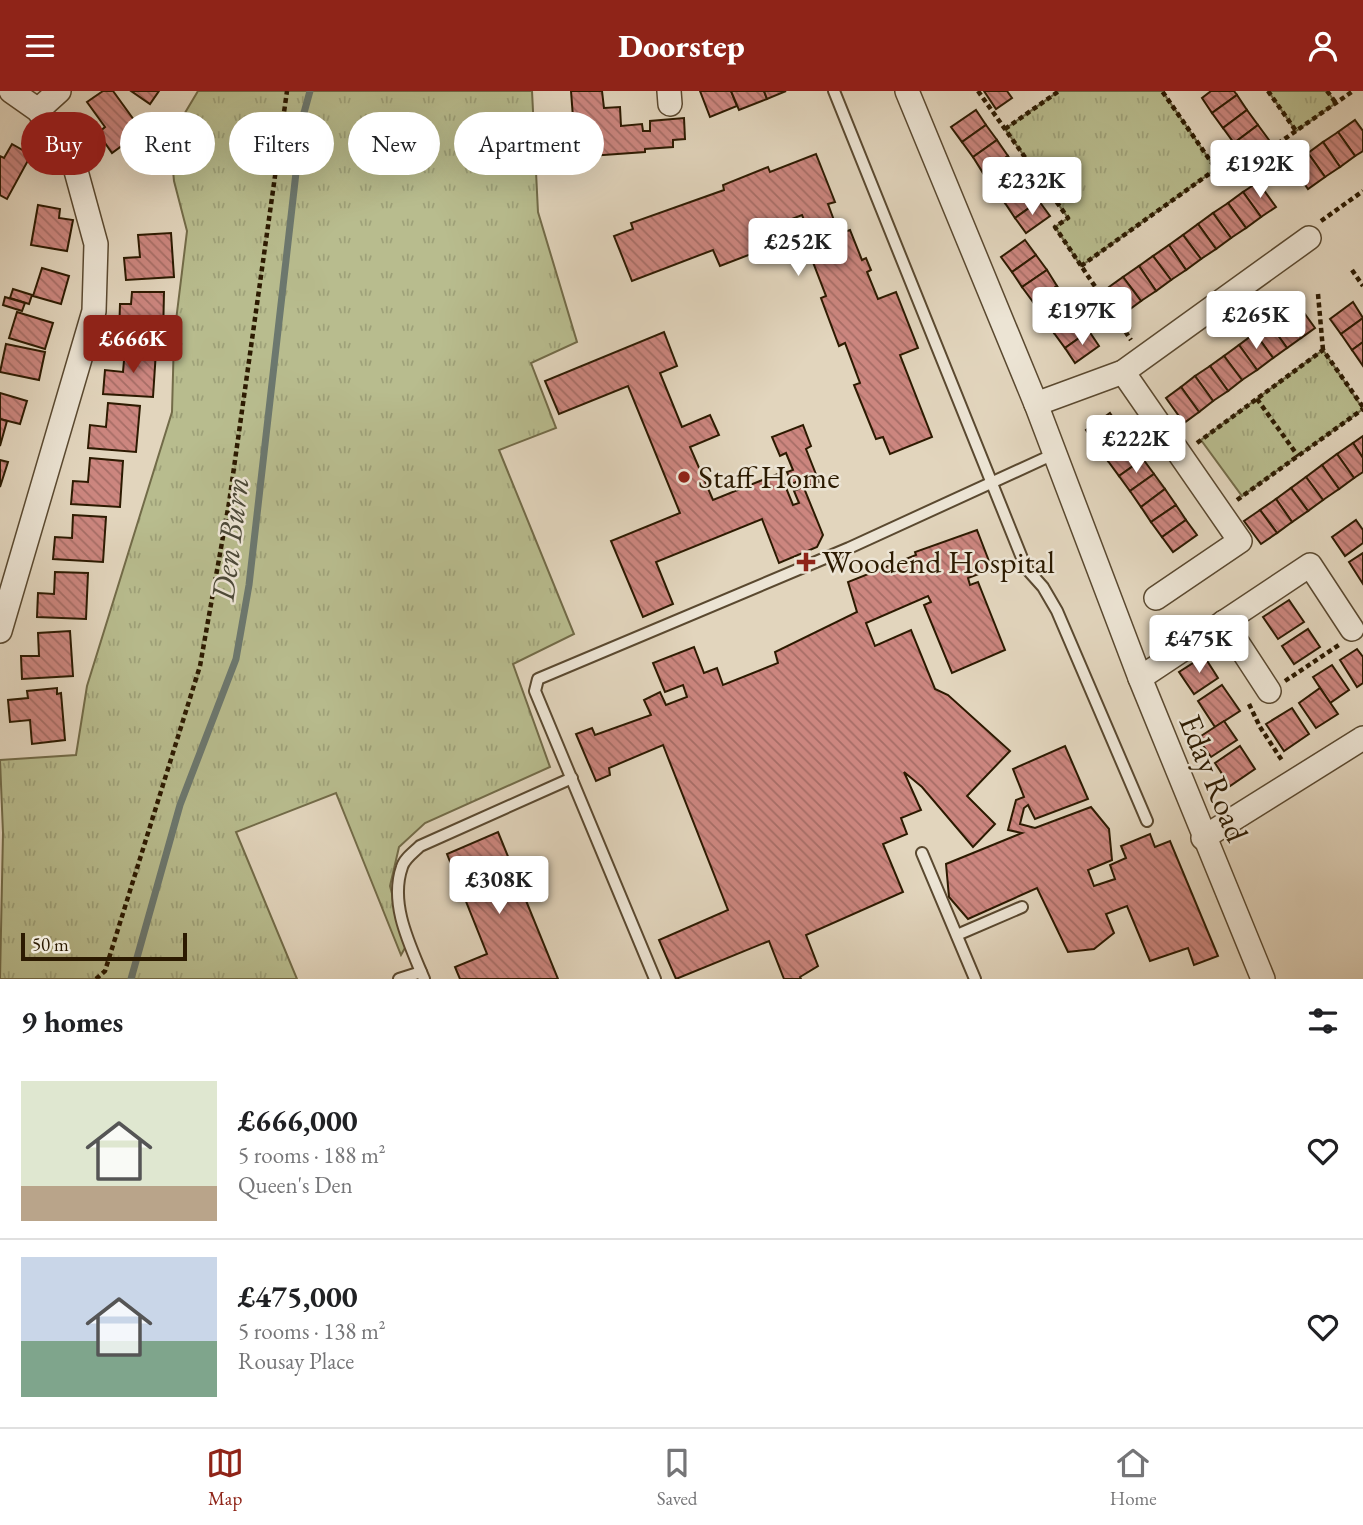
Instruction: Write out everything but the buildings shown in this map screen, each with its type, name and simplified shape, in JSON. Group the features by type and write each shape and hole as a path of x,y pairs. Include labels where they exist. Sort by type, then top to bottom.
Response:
{"street":[{"path":"0,631 94,311 96,244 73,160 38,110 11,91"},
{"path":"38,110 60,91"},
{"name":"Eday Road","path":"907,91 1036,404 1203,838 1263,979"},
{"path":"1036,404 1123,372 1308,238"},
{"path":"1123,372 1240,541 1157,598"},
{"path":"1140,678 1310,565 1349,635"},
{"path":"1224,622 1269,691"},
{"path":"1203,838 1363,738"}],"lane":[{"path":"834,91 1026,568 1043,587 1057,611 1147,821"},
{"path":"655,979 535,691 538,679 849,548 989,481 1054,454"},
{"path":"399,979 423,975 407,938 396,895 402,864 420,846 572,778"},
{"path":"922,853 975,979"},
{"path":"957,935 1022,907"}],"path":[{"path":"96,979 105,971 200,666 229,503 287,91"},
{"path":"978,91 1068,218 1055,227 1143,358"},
{"path":"1005,129 1059,91"},
{"path":"1161,91 1216,169"},
{"path":"1268,91 1296,131"},
{"path":"1327,91 1336,103"},
{"path":"1081,266 1216,169 1253,161 1353,91"},
{"path":"1308,238 1320,221 1363,191"},
{"path":"1352,270 1363,286"},
{"path":"1219,512 1363,408 1323,350 1318,294"},
{"path":"1180,455 1323,350"},
{"path":"1257,399 1298,456"},
{"path":"1269,691 1349,635"},
{"path":"1242,694 1258,717 1260,727 1296,780"}],"green space":[{"path":"198,91 532,91 533,112 454,112 454,175 536,175 538,212 577,342 531,363 556,428 499,450 574,634 513,664 550,767 425,823 399,847 390,886 406,946 401,955 336,793 236,832 297,979 0,979 3,833 0,760 76,755 87,686 172,412 174,337 187,231 173,175 215,175 215,112 185,112"},
{"path":"1059,91 1162,91 1216,169 1081,266 1055,227 1068,218 1005,129"},
{"path":"1268,91 1327,91 1336,103 1296,131"},
{"path":"1323,350 1363,409 1242,496 1201,440"}],"waterway":[{"name":"Den Burn","path":"131,979 180,805 236,659 249,585 302,120 310,91"}],"place":[{"name":"Staff Home","path":"684,477"},
{"name":"Woodend Hospital","path":"806,562"}]}
